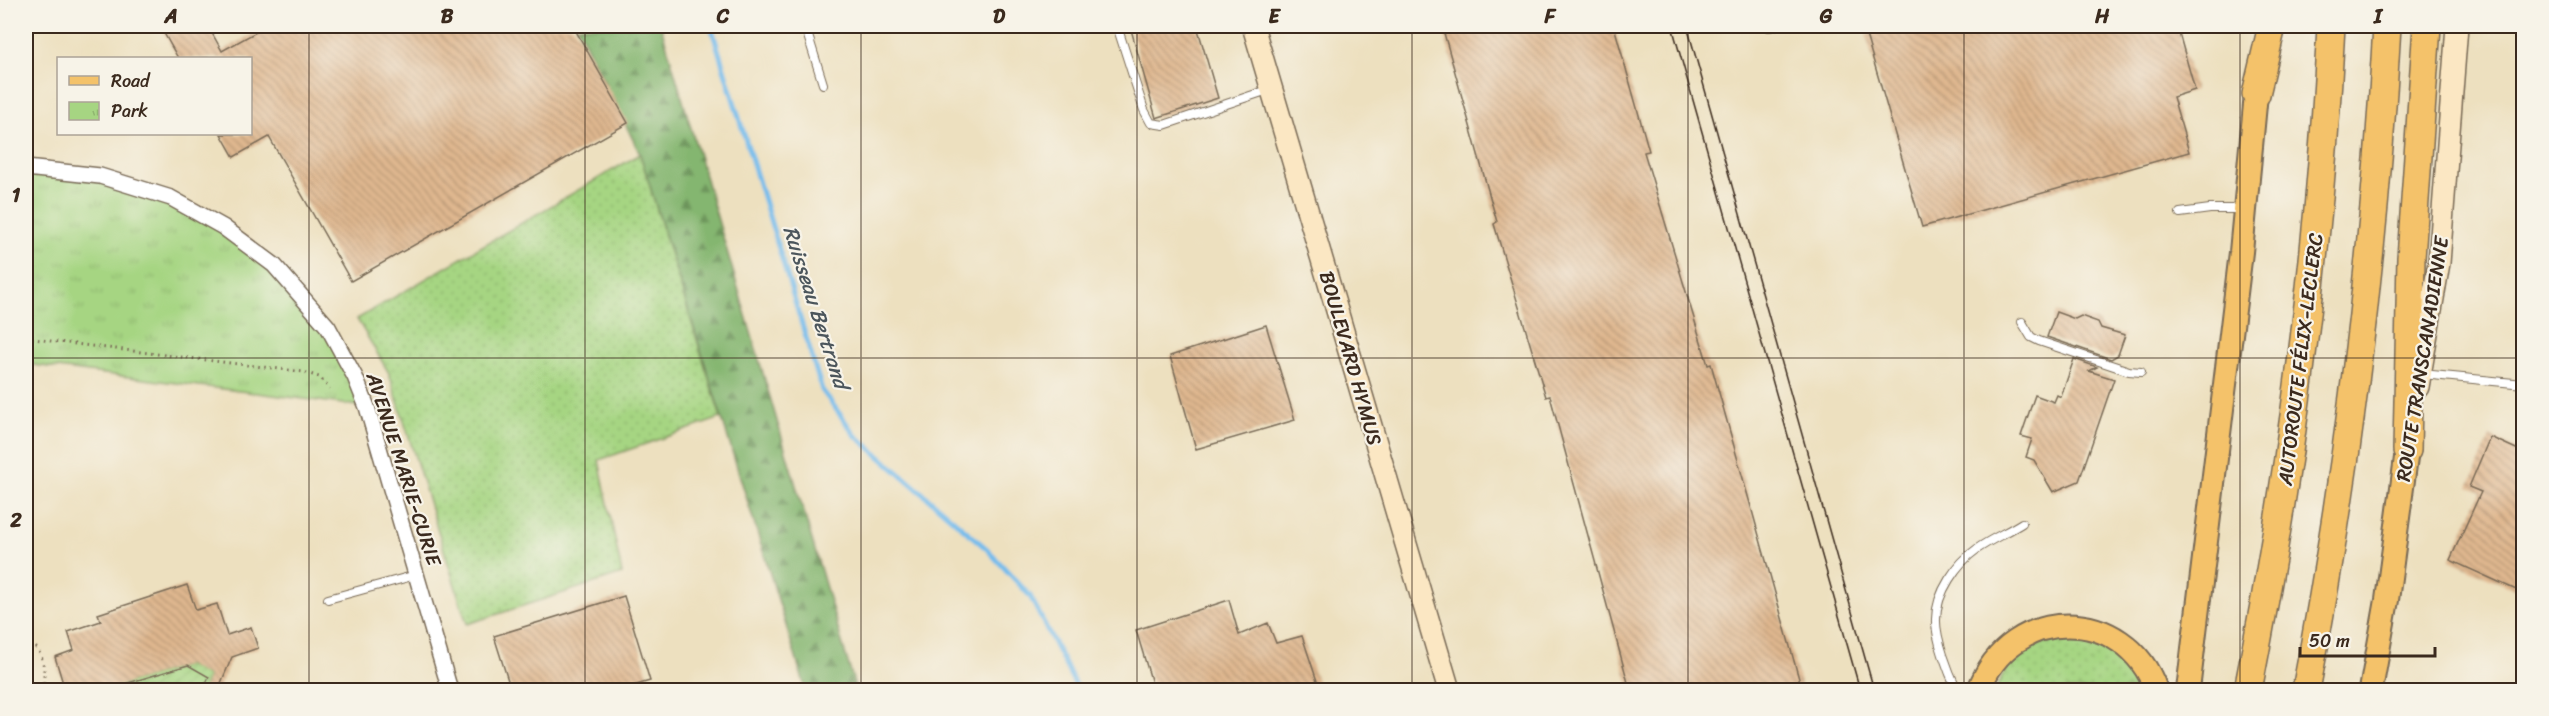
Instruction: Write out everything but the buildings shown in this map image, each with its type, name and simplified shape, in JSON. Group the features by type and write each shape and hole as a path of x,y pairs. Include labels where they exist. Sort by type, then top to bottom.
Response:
{"highway":[{"path":"2256,94 2272,26"},
{"name":"AUTOROUTE FÉLIX-LECLERC","path":"2248,690 2276,542 2300,375 2316,231 2331,26"},
{"path":"2306,690 2330,560 2360,351 2374,220 2387,26"},
{"path":"2407,450 2411,258 2427,26"}],"main road":[{"path":"2188,690 2245,209 2256,94"},
{"name":"ROUTE TRANSCANADIENNE","path":"2371,690 2387,600 2407,450"},
{"path":"1979,690 1993,663 2012,643 2038,630 2064,625 2091,628 2123,643 2145,667 2156,690"}],"street":[{"name":"BOULEVARD HYMUS","path":"1253,26 1449,690"},
{"path":"2256,94 2260,26"},
{"name":"ROUTE TRANSCANADIENNE","path":"2407,450 2439,262 2457,26"},
{"name":"AVENUE MARIE-CURIE","path":"26,168 100,177 171,198 223,226 274,265 328,327 355,376 367,406 450,690"}],"lane":[{"path":"805,26 823,84"},
{"path":"1118,26 1144,110 1151,123 1164,125 1272,89"},
{"path":"2180,213 2210,209 2245,209"},
{"path":"2022,322 2031,337 2039,341 2129,371 2141,372"},
{"path":"2420,374 2523,384"},
{"path":"1957,690 1935,621 1938,602 1954,573 1968,557 1978,548 2022,523"},
{"path":"328,599 416,575"}],"path":[{"path":"26,338 304,372 319,377 330,389"},
{"path":"26,640 36,647 44,661 43,690"}],"green space":[{"path":"577,26 661,26 856,690 806,690 640,154"},
{"path":"640,154 721,418 599,460 622,574 467,624 389,373 357,319"},
{"path":"26,168 100,176 223,227 328,327 367,407 26,364"},
{"path":"2079,636 2099,640 2131,661 2147,690 1996,690 2009,666 2018,657 2040,644"},
{"path":"188,665 209,677 203,690 108,689"}],"waterway":[{"name":"Ruisseau Bertrand","path":"711,26 822,390 855,435 987,549 1030,596 1078,690"}],"tram line":[{"path":"1672,26 1860,690"},
{"path":"1687,26 1874,690"}]}
